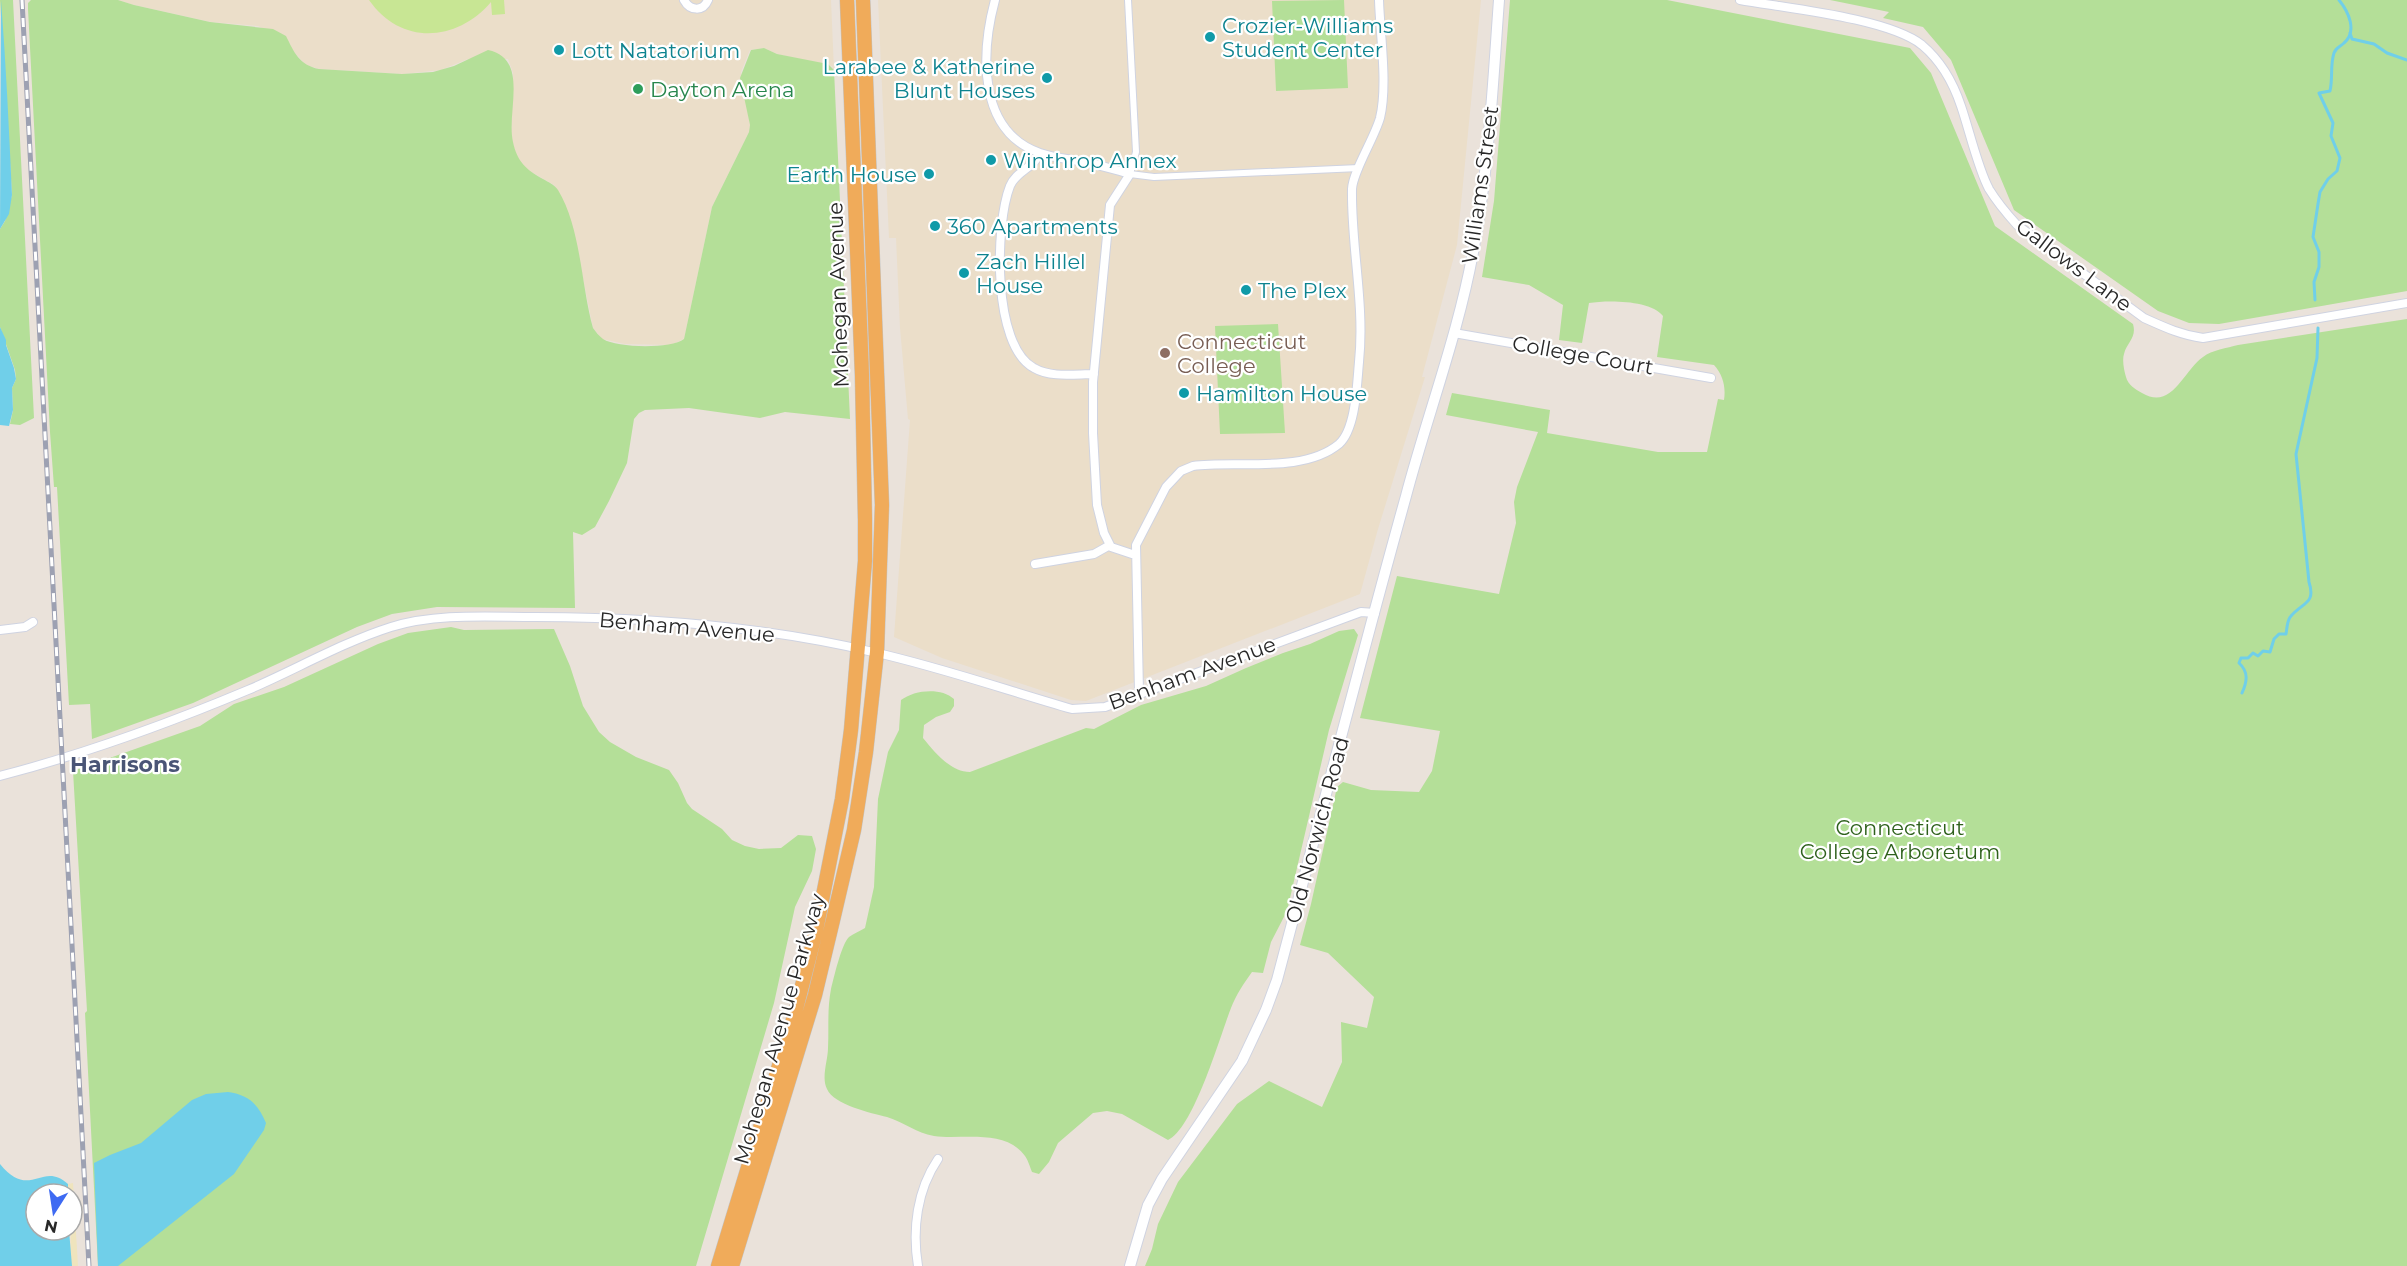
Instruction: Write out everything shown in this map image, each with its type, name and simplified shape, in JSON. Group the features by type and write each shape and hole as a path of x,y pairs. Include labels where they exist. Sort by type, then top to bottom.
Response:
{"highway":[{"name":"Mohegan Avenue","path":"847,0 864,445"},
{"name":"Mohegan Avenue","path":"864,0 879,443"},
{"name":"Mohegan Avenue Parkway","path":"732,1266 815,995 855,819 877,652 882,505 879,443"},
{"name":"Mohegan Avenue Parkway","path":"718,1266 795,1013 816,931 842,798 865,561 864,445"}],"street":[{"path":"684,0 688,6 698,9 704,7 708,0"},
{"path":"995,0 987,38 992,105 1003,125 1026,146 1040,153 1130,174 1161,176 1359,168"},
{"path":"1128,0 1136,152 1130,174 1110,205 1094,374 1095,485 1100,520 1110,545 1116,550 1135,555"},
{"path":"1139,693 1135,555 1138,541 1157,501 1171,480 1184,469 1205,464 1294,461 1326,452 1346,435 1354,407 1361,340 1352,191 1353,181 1374,135 1382,101 1378,0"},
{"name":"Williams Street","path":"1446,368 1474,247 1483,187 1499,0"},
{"name":"Gallows Lane","path":"1740,0 1870,24 1900,33 1921,45 1943,66 1956,90 1988,187 2001,207 2017,225 2053,252 2144,318 2167,329 2203,338 2407,303"},
{"path":"1040,153 1035,162 1011,182 1001,219 1000,254 1004,315 1013,341 1023,358 1032,367 1051,373 1094,374"},
{"name":"College Court","path":"1455,333 1711,378"},
{"name":"Old Norwich Road","path":"1130,1266 1148,1205 1162,1179 1242,1061 1277,981 1406,494 1446,368"},
{"path":"1035,564 1094,554 1110,545"},
{"name":"Benham Avenue","path":"0,776 62,760 121,739 246,691 392,627 462,616 562,617 734,626 877,652 1072,709 1104,707 1360,612 1375,613"},
{"path":"0,630 25,627 33,622"},
{"path":"918,1266 914,1242 919,1205 928,1174 938,1159"}],"shaded area":[{"path":"118,0 831,0 834,70 832,66 777,54 764,48 750,50 741,72 750,125 749,132 712,207 684,339 671,345 625,344 602,339 593,328 574,234 564,203 554,185 526,169 516,157 511,134 513,73 508,59 468,59 441,70 403,74 319,69 306,65 292,50 289,42 258,26 211,22"},
{"name":"Connecticut College","path":"878,0 1481,0 1457,245 1422,377 1425,377 1360,594 1086,701 1071,700 942,658 894,637 910,420 908,419 900,328 896,238 889,238"}],"green space":[{"path":"0,0 13,0 34,418 20,425 10,424 13,410 12,388 16,379 0,327 0,229 5,221 12,195"},
{"path":"31,0 118,0 210,22 273,29 286,36 302,61 319,69 402,74 433,72 454,66 488,50 501,55 509,64 513,75 512,130 515,149 527,168 556,188 566,205 576,239 593,328 603,339 631,346 656,346 684,339 712,207 749,132 750,125 740,78 751,50 764,48 777,54 828,64 834,70 850,419 785,412 760,418 689,408 645,410 634,419 627,463 595,527 582,535 573,532 575,608 437,607 392,614 357,627 193,703 92,739 90,704 69,705 57,487 54,487 50,432 28,9 28,3"},
{"path":"369,0 504,0 505,14 492,15 491,2 462,25 446,31 429,33 413,31 397,25 382,15"},
{"path":"1344,0 1348,88 1276,91 1272,1"},
{"name":"Connecticut College Arboretum","path":"1510,0 1667,0 1910,48 1931,73 1995,226 2133,324 2133,336 2123,356 2125,374 2132,386 2152,397 2161,397 2169,393 2196,363 2215,351 2238,345 2407,319 2407,1266 1145,1266 1158,1224 1178,1182 1237,1104 1269,1081 1322,1107 1342,1062 1341,1022 1367,1028 1374,997 1328,953 1300,945 1337,787 1343,782 1371,790 1419,792 1432,771 1440,731 1360,718 1397,576 1499,594 1516,523 1514,502 1517,487 1538,432 1446,415 1452,393 1550,410 1547,433 1658,452 1707,452 1718,399 1724,400 1723,381 1714,365 1657,357 1663,316 1657,311 1629,302 1589,303 1582,343 1559,340 1563,305 1529,285 1482,277 1494,201"},
{"path":"1830,0 2407,0 2407,291 2219,324 2189,323 2158,311 2014,210 1951,60 1923,27 1883,18 1889,12"},
{"path":"1278,324 1285,433 1220,434 1215,326"},
{"path":"451,627 464,630 554,629 570,666 583,706 599,732 610,742 636,757 669,770 692,809 722,829 732,840 745,846 759,849 781,848 798,835 812,836 816,849 812,871 795,907 774,1003 696,1266 98,1266 85,1013 87,1011 73,771 200,726 234,704 284,687 378,644 408,633"},
{"path":"1354,629 1358,635 1329,730 1287,911 1271,942 1263,973 1252,972 1235,998 1205,1080 1178,1132 1168,1140 1122,1114 1107,1111 1093,1113 1058,1143 1049,1162 1039,1174 1032,1172 1025,1156 1016,1147 1006,1142 995,1138 928,1135 893,1119 854,1108 831,1095 825,1085 825,1069 831,989 846,941 865,928 874,887 878,799 888,752 899,730 901,700 927,691 949,695 954,699 954,706 950,712 924,725 923,738 950,765 970,772 1086,728 1094,729 1141,705 1206,686 1339,631"}],"sand":[{"path":"71,1242 77,1242 78,1266 72,1266"}],"water":[{"path":"1,0 12,195 9,214 0,229"},
{"path":"0,327 6,340 16,379 12,388 13,410 9,426 0,425"},
{"path":"228,1092 242,1095 252,1102 266,1123 264,1130 234,1174 118,1266 98,1266 94,1163 141,1143 192,1100 206,1094"},
{"path":"0,1164 10,1174 20,1179 51,1176 65,1182 24,1182 24,1242 70,1242 72,1266 0,1266"}],"waterway":[{"path":"2315,300 2314,282 2319,267 2319,252 2313,237 2320,192 2328,179 2337,171 2340,158 2331,136 2333,123 2319,93 2330,91 2334,53 2348,38 2351,27 2346,10 2339,0"},
{"path":"2350,33 2352,39 2374,44 2387,53 2407,60"},
{"path":"2242,693 2246,677 2239,663 2241,658 2248,658 2253,653 2258,656 2263,651 2270,652 2274,639 2279,634 2286,634 2290,618 2310,599 2311,595 2296,454 2317,358 2318,328"}],"railway":[{"path":"22,0 89,1266"}],"place":[{"name":"Crozier-Williams Student Center","path":"1210,37"},
{"name":"Lott Natatorium","path":"559,50"},
{"name":"Larabee & Katherine Blunt Houses","path":"1047,78"},
{"name":"Dayton Arena","path":"638,89"},
{"name":"Winthrop Annex","path":"991,160"},
{"name":"Earth House","path":"929,174"},
{"name":"360 Apartments","path":"935,226"},
{"name":"Zach Hillel House","path":"964,273"},
{"name":"The Plex","path":"1246,290"},
{"name":"Connecticut College","path":"1165,353"},
{"name":"Hamilton House","path":"1184,393"}],"district":[{"name":"Harrisons","path":"125,764"}]}
